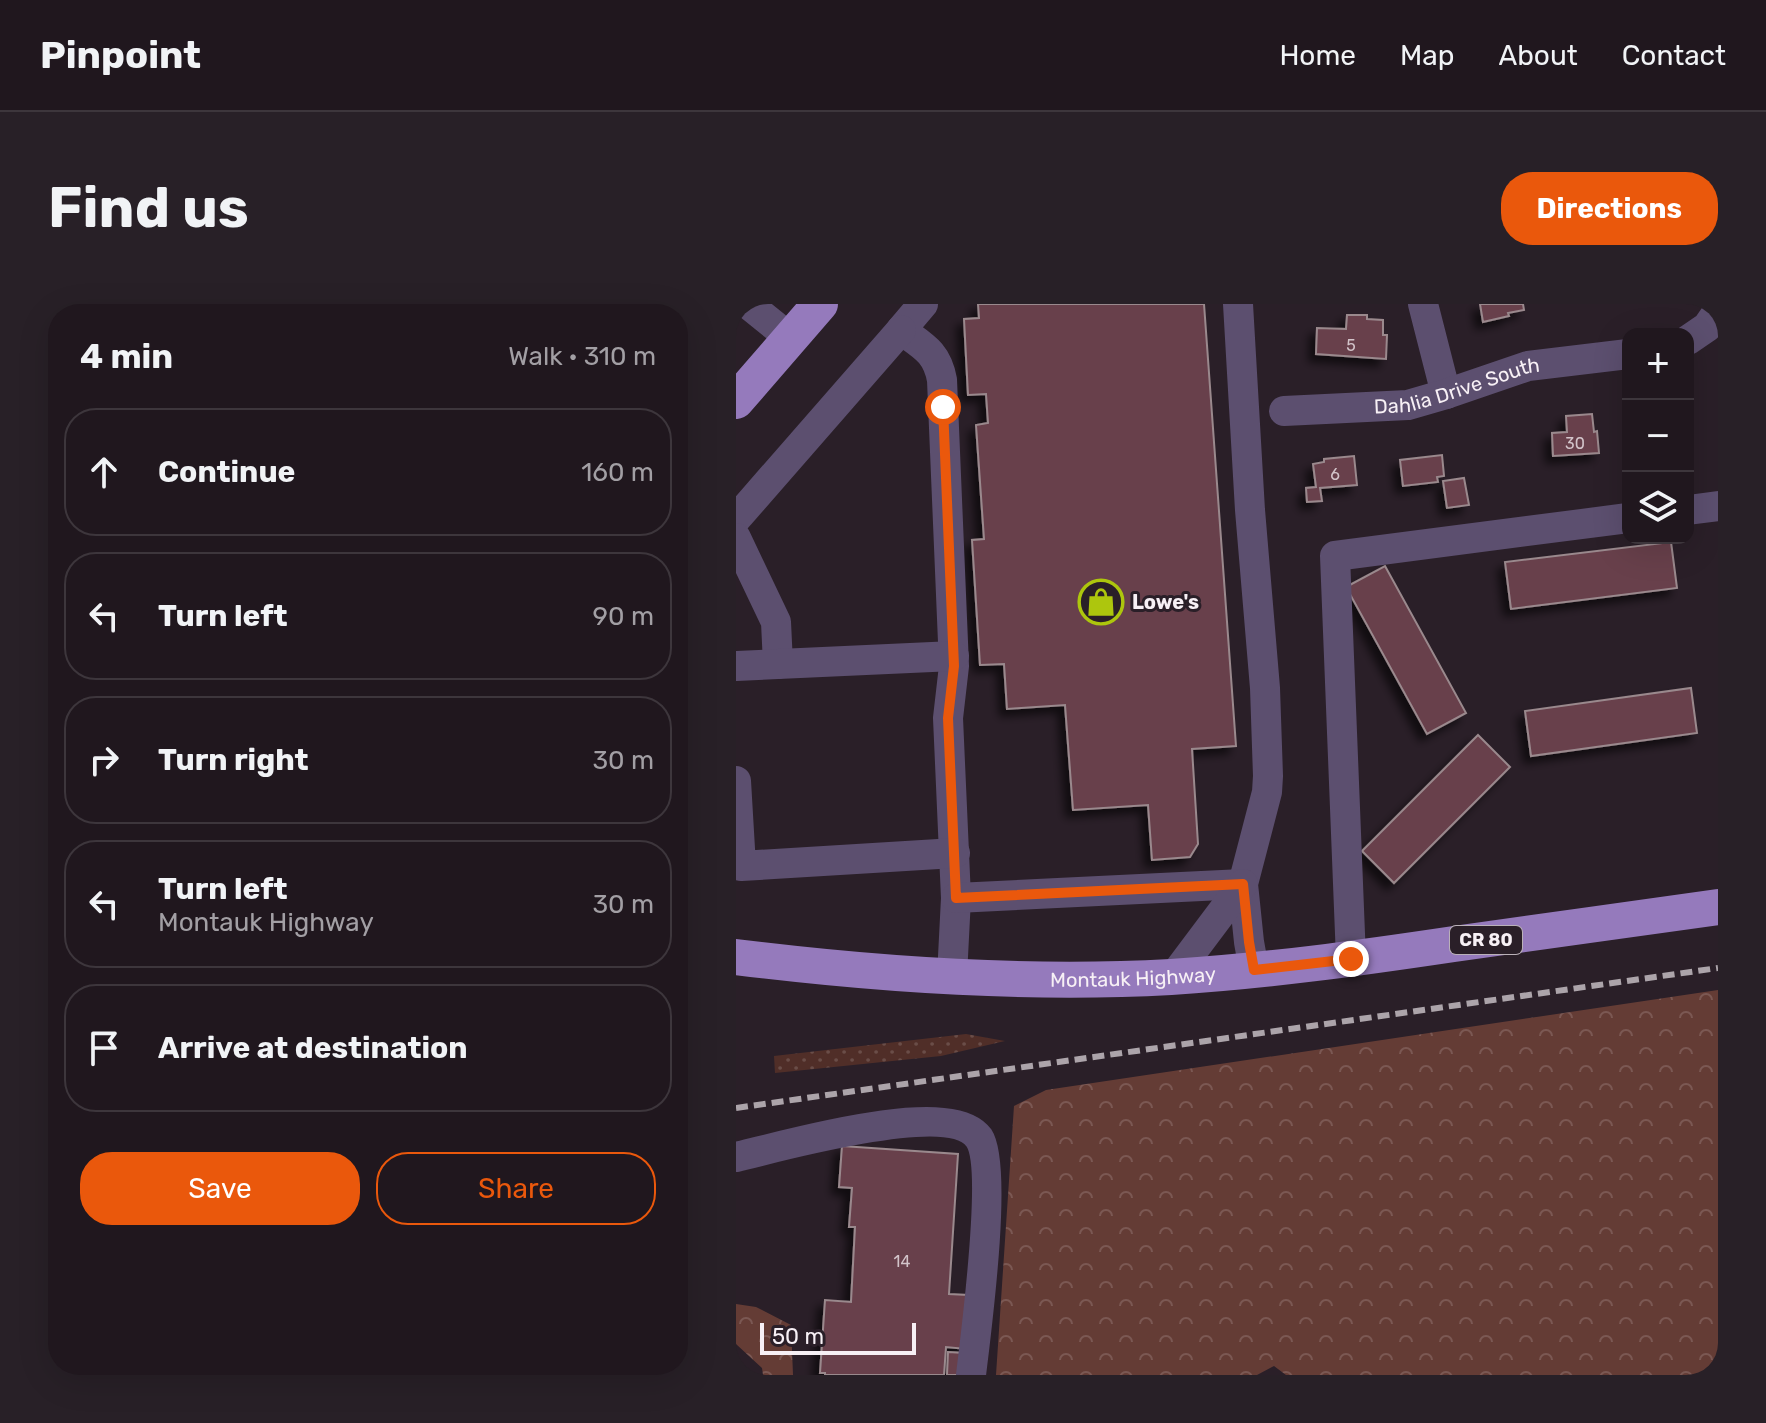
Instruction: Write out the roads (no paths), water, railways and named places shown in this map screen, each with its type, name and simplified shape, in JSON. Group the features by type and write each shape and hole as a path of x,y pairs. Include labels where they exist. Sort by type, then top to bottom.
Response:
{"main road":[{"path":"736,401 819,304"},
{"name":"Montauk Highway","path":"736,957 844,969 952,976 1079,979 1174,976 1351,959 1718,907"}],"street":[{"path":"748,304 790,338"},
{"path":"736,519 923,304"},
{"path":"1238,304 1250,510 1265,688 1268,776 1267,792 1243,884 1254,970"},
{"path":"1423,304 1446,394"},
{"path":"1694,336 1707,327 1718,311"},
{"path":"901,330 932,353 942,380 954,656 948,718 956,898 952,976"},
{"name":"Dahlia Drive South","path":"1284,411 1408,405 1528,366 1622,355"},
{"path":"1694,509 1718,506"},
{"path":"1351,959 1335,556 1622,519"},
{"path":"736,538 776,622 778,664"},
{"path":"736,666 954,656"},
{"path":"736,781 741,866 955,853"},
{"path":"956,898 1243,884"},
{"path":"1174,976 1243,884"},
{"path":"736,1157 888,1124 954,1123 968,1128 978,1137 985,1152 986,1211 971,1375"}],"railway":[{"path":"736,1108 1718,968"}],"place":[{"name":"Lowe's","path":"1101,602"}]}
